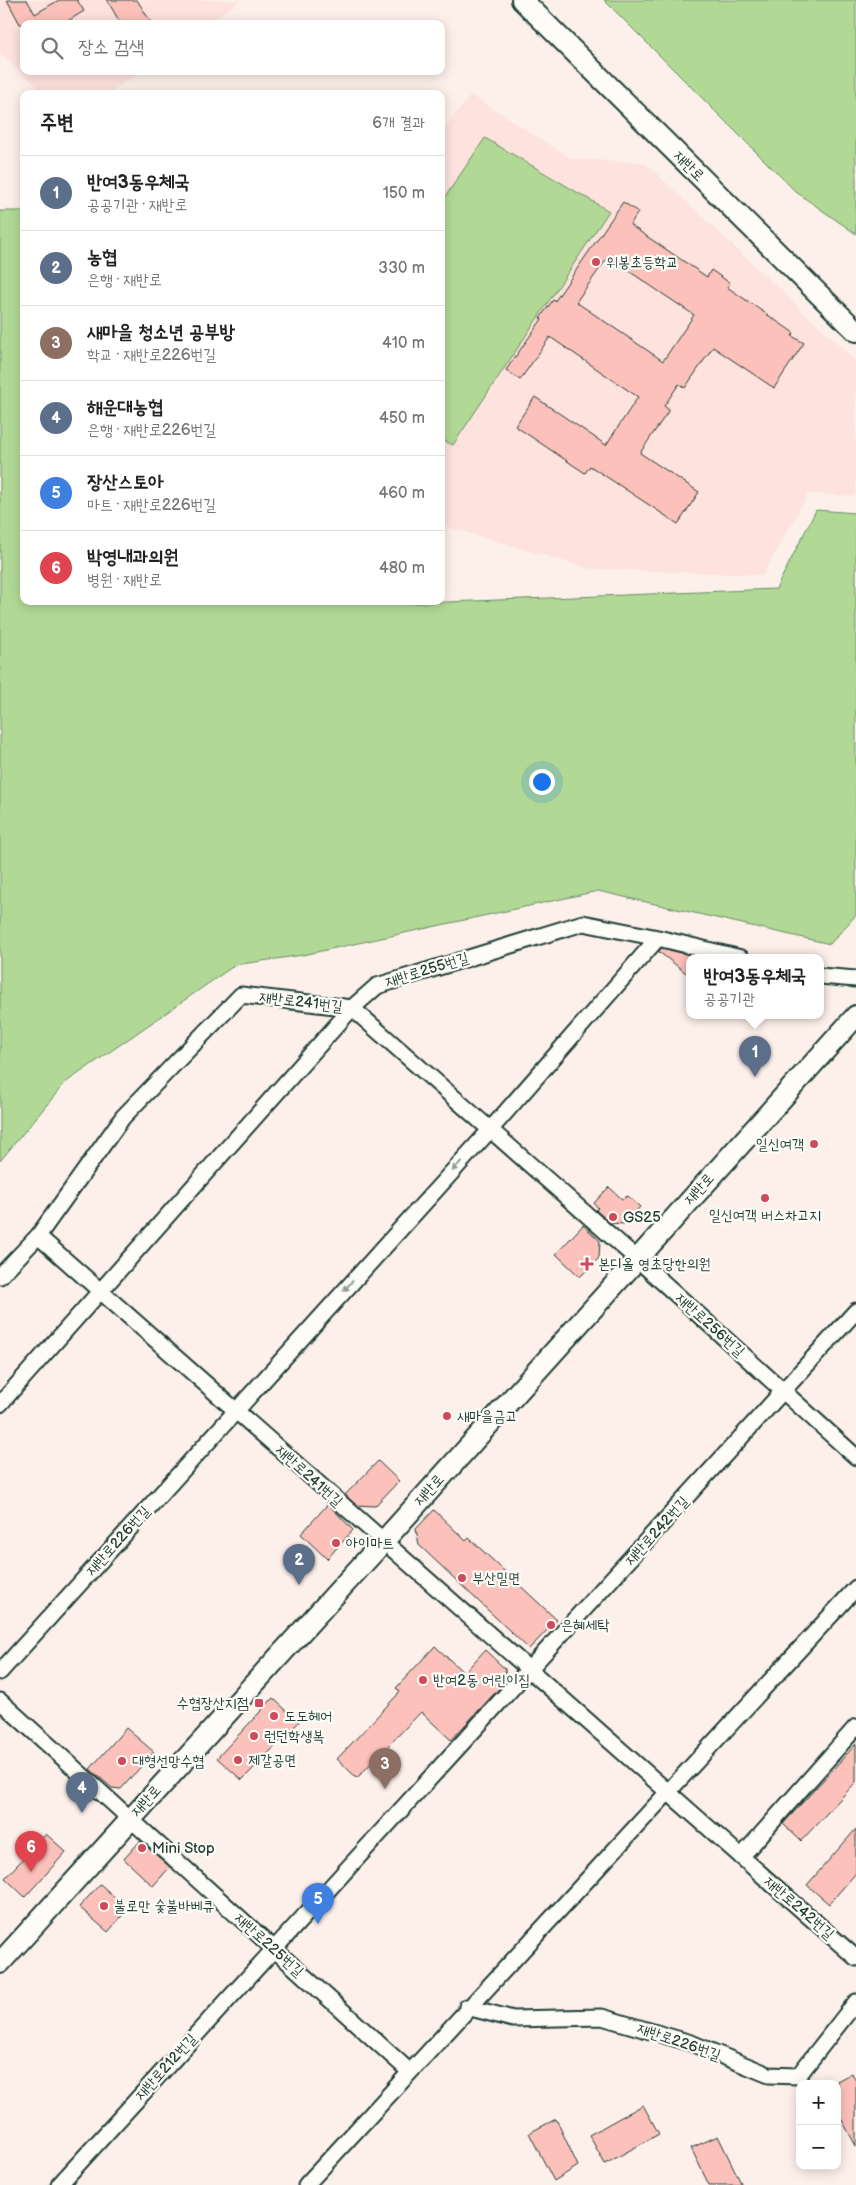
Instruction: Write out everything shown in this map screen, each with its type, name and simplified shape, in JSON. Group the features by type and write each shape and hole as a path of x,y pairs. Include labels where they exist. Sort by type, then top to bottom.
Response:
{"main road":[{"name":"재반로","path":"522,0 856,331"},
{"name":"재반로","path":"0,1963 383,1542 636,1258 856,1016"}],"street":[{"name":"재반로255번길","path":"352,1008 378,986 583,923 724,954"},
{"path":"235,1411 490,1130 658,938"},
{"path":"824,976 856,979"},
{"name":"재반로241번길","path":"352,1008 241,995 123,1117 38,1236 383,1542"},
{"path":"352,1008 636,1258"},
{"name":"재반로241번길","path":"101,1293 352,1008"},
{"path":"0,1276 38,1236"},
{"name":"재반로256번길","path":"636,1258 856,1457"},
{"path":"0,1404 101,1293"},
{"path":"783,1391 856,1310"},
{"name":"재반로242번길","path":"530,1671 783,1391"},
{"name":"재반로226번길","path":"0,1672 235,1411"},
{"name":"재반로242번길","path":"383,1542 856,1958"},
{"path":"306,2185 467,2007 669,1794 856,1588"},
{"path":"272,1948 530,1671"},
{"path":"0,1701 129,1820"},
{"path":"741,1857 856,1728"},
{"name":"재반로225번길","path":"129,1820 410,2071"},
{"name":"재반로212번길","path":"60,2185 272,1948"},
{"name":"재반로226번길","path":"467,2007 513,2019 602,2016 691,2043 769,2075 798,2076 856,2002"}],"shaded area":[{"path":"0,0 241,0 213,20 20,20 20,71 0,53"},
{"path":"24,75 134,75 114,90 41,90"},
{"name":"위봉초등학교","path":"471,95 572,159 645,163 856,361 856,496 808,494 763,575 591,569 445,526 445,127"}],"green space":[{"path":"604,0 856,0 856,234 796,192"},
{"path":"485,138 609,211 453,445 445,441 445,197"},
{"path":"0,211 20,211 20,605 445,605 445,602 776,589 816,510 856,513 856,915 830,944 598,891 303,955 235,965 65,1083 0,1161"}],"building":[{"path":"7,0 27,0 35,14 59,0 77,0 84,11 69,20 20,20 20,24"},
{"path":"107,0 137,0 150,20 119,20"},
{"path":"623,202 638,212 630,225 707,277 711,270 730,283 727,287 794,333 792,336 804,343 774,388 713,347 685,388 679,384 664,406 669,410 640,453 699,492 678,524 590,466 585,473 515,426 535,397 606,445 638,397 550,337 520,380 506,370 542,319 540,318 553,300 555,301","holes":["608,257 694,315 663,361 576,302"]},
{"path":"661,948 686,954 686,973 659,952"},
{"path":"609,1187 622,1199 628,1196 640,1207 624,1224 610,1223 596,1210 598,1208 594,1203"},
{"path":"583,1225 600,1241 599,1258 580,1277 556,1254"},
{"path":"378,1461 399,1481 375,1506 356,1505 345,1495"},
{"path":"328,1504 353,1530 327,1559 301,1534"},
{"path":"434,1510 466,1541 469,1538 557,1620 529,1649 419,1545 416,1529"},
{"path":"435,1646 464,1673 485,1650 505,1669 506,1681 451,1740 421,1712 357,1778 337,1759 400,1692 396,1688"},
{"path":"273,1698 299,1722 242,1780 217,1758"},
{"name":"대형선망수협","path":"126,1728 154,1752 121,1789 112,1788 90,1769"},
{"path":"856,1744 856,1782 801,1841 783,1824"},
{"path":"856,1829 856,1873 829,1904 807,1885"},
{"path":"46,1834 66,1852 25,1897 5,1878"},
{"path":"140,1841 170,1867 153,1886 124,1859"},
{"path":"100,1884 128,1909 108,1932 79,1907"},
{"path":"852,2073 856,2081 856,2146 841,2118 841,2080 839,2080"},
{"path":"643,2105 659,2134 605,2164 589,2135"},
{"path":"556,2119 578,2166 554,2181 529,2133"},
{"path":"718,2136 742,2185 709,2185 691,2148"}],"place":[{"name":"위봉초등학교","path":"596,262"},
{"name":"반여3동우체국","path":"755,1077"},
{"name":"일신여객","path":"814,1144"},
{"name":"일신여객 버스차고지","path":"765,1198"},
{"name":"GS25","path":"613,1217"},
{"name":"본디올 영초당한의원","path":"587,1264"},
{"name":"새마을금고","path":"447,1416"},
{"name":"아이마트","path":"336,1543"},
{"name":"부산밀면","path":"462,1578"},
{"name":"농협","path":"299,1585"},
{"name":"은혜세탁","path":"551,1625"},
{"name":"반여2동 어린이집","path":"423,1680"},
{"name":"수협장산지점","path":"259,1703"},
{"name":"도도헤어","path":"274,1716"},
{"name":"런던학생복","path":"254,1736"},
{"name":"제갈공면","path":"238,1760"},
{"name":"대형선망수협","path":"122,1761"},
{"name":"새마을 청소년 공부방","path":"385,1789"},
{"name":"해운대농협","path":"82,1813"},
{"name":"Mini Stop","path":"142,1848"},
{"name":"박영내과의원","path":"31,1872"},
{"name":"불로만 숯불바베큐","path":"104,1906"},
{"name":"장산스토아","path":"318,1924"}]}
